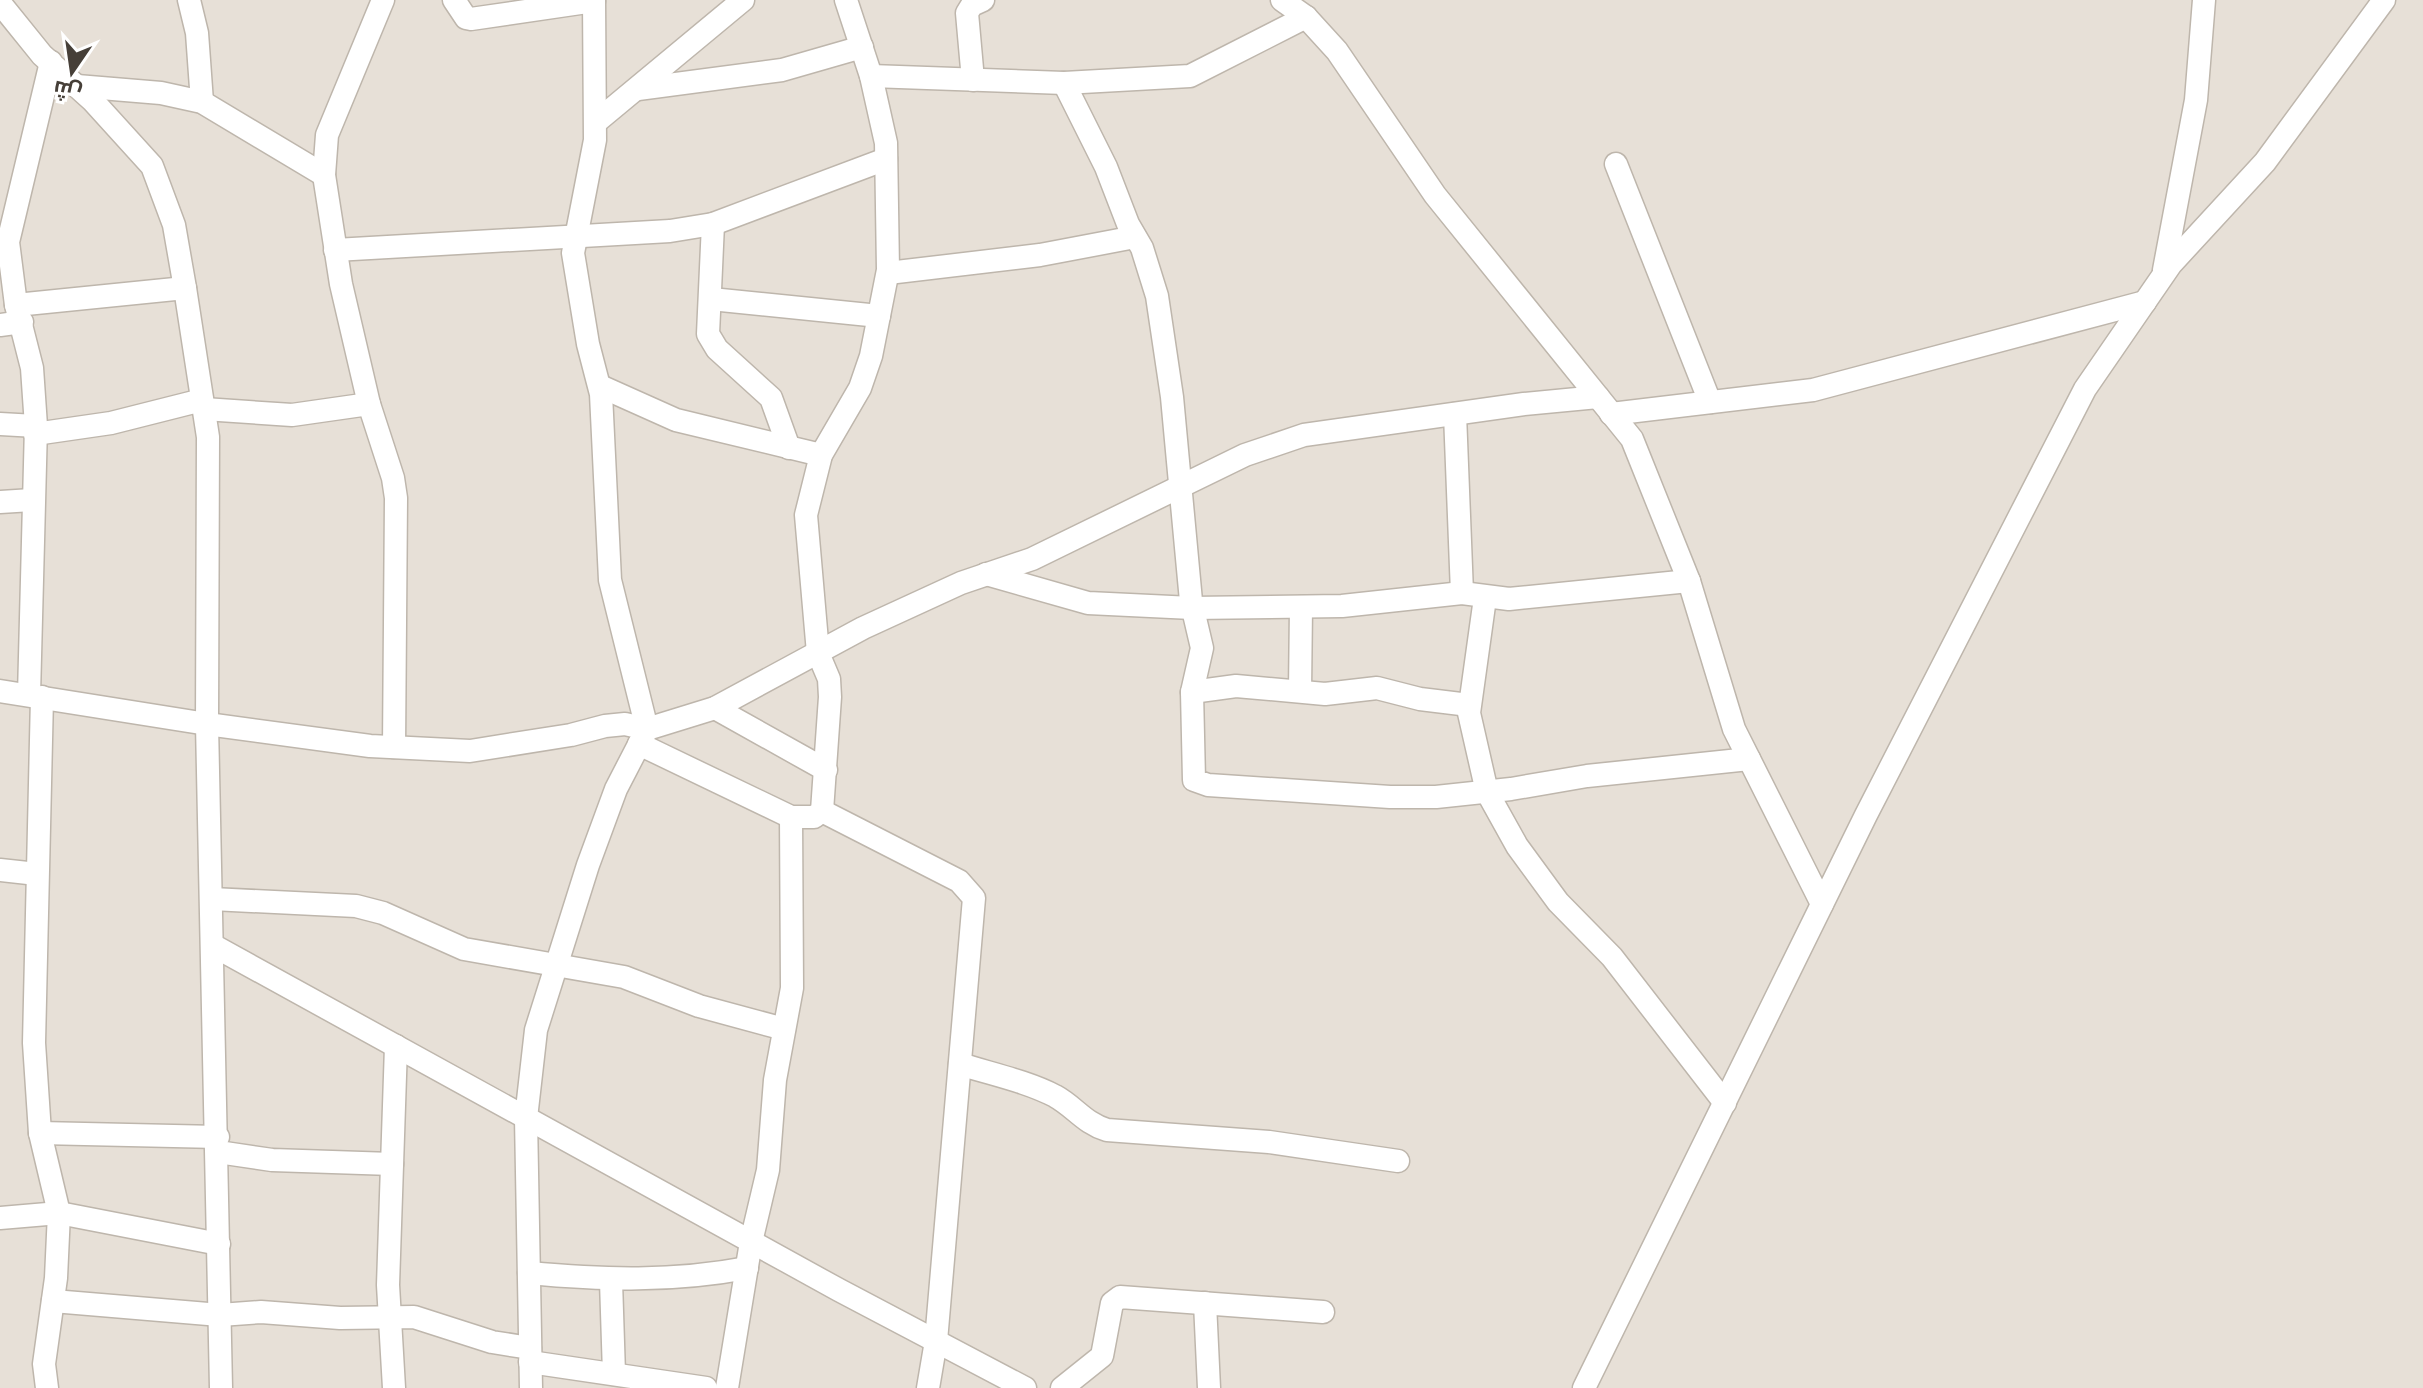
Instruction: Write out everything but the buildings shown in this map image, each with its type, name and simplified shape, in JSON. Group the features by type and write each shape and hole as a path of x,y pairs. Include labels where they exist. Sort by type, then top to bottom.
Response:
{"street":[{"path":"189,0 197,33 202,102"},
{"path":"383,0 327,135 324,175 335,250 369,404 396,498 394,747"},
{"path":"454,0 466,18 471,19 594,0 596,122 573,253 588,344 600,386 610,580 643,736 611,802 536,1030 526,1118 531,1388"},
{"path":"596,122 743,0"},
{"path":"0,691 207,724 394,747 470,751 625,724 791,817 814,817 822,811 830,697 829,679 818,653 806,515 821,455 860,388 888,273 886,159 871,76 846,0"},
{"path":"973,80 967,13 972,5 983,0"},
{"path":"1282,0 1306,17 1337,51 1435,195 1632,439 1643,459 1689,581 1734,729 1822,904"},
{"path":"2163,276 2196,100 2204,0"},
{"path":"1584,1388 1822,904 2085,389 2163,276 2265,162 2384,0"},
{"path":"0,3 51,62 152,166 174,225 185,288 208,452 207,724 221,1388"},
{"path":"871,76 1064,83 1190,76 1306,17"},
{"path":"638,89 782,70 862,47"},
{"path":"47,1388 44,1364 53,1301 59,1213 40,1133 34,1043 37,874 32,500 35,430 32,368 13,317 8,242 51,62"},
{"path":"1064,83 1135,237 1157,296 1172,397 1192,608 1202,648 1192,692 1192,774 1197,783 1390,797 1487,792 1587,776 1749,759"},
{"path":"77,86 161,93 202,102 324,175"},
{"path":"335,250 670,231 713,224 886,159"},
{"path":"1616,164 1710,402"},
{"path":"713,224 708,334 717,349 771,398 789,448"},
{"path":"888,273 1040,255 1135,237"},
{"path":"13,317 185,288"},
{"path":"711,299 879,316"},
{"path":"643,736 715,708 877,622 986,574 1032,559 1245,455 1304,435 1455,414 1710,402 1813,390 2145,302"},
{"path":"600,386 676,420 821,455"},
{"path":"0,424 35,430 111,423 203,404 292,415 369,404"},
{"path":"1455,414 1462,593"},
{"path":"0,502 32,500"},
{"path":"986,574 1088,603 1192,608 1301,607 1462,593 1485,598 1689,581"},
{"path":"1485,598 1469,705 1472,734 1487,792 1517,846 1558,902 1612,957 1725,1103"},
{"path":"1300,691 1301,607"},
{"path":"1192,692 1236,686 1325,694 1377,688 1420,699 1469,705"},
{"path":"715,708 826,770"},
{"path":"822,811 959,881 974,898 936,1341 928,1388"},
{"path":"727,1388 751,1242 768,1170 775,1080 795,961 791,817"},
{"path":"0,870 37,874"},
{"path":"212,899 290,904 341,903 383,913 464,949 624,977 699,1006 784,1029"},
{"path":"214,946 751,1242 1025,1388"},
{"path":"394,1388 389,1317 396,1046"},
{"path":"960,1064 1041,1090 1066,1103 1083,1120 1107,1130 1269,1142 1398,1161"},
{"path":"40,1133 218,1144 272,1160 318,1158 392,1164"},
{"path":"0,1218 59,1213 219,1244"},
{"path":"529,1273 611,1281 695,1278 747,1268"},
{"path":"611,1281 614,1374"},
{"path":"1062,1388 1102,1356 1114,1299 1323,1312"},
{"path":"53,1301 220,1315 261,1312 329,1318 422,1318 530,1355 614,1374 706,1388"},
{"path":"1205,1303 1209,1388"}],"shaded area":[{"path":"0,0 2423,0 2423,1388 0,1388"}]}
